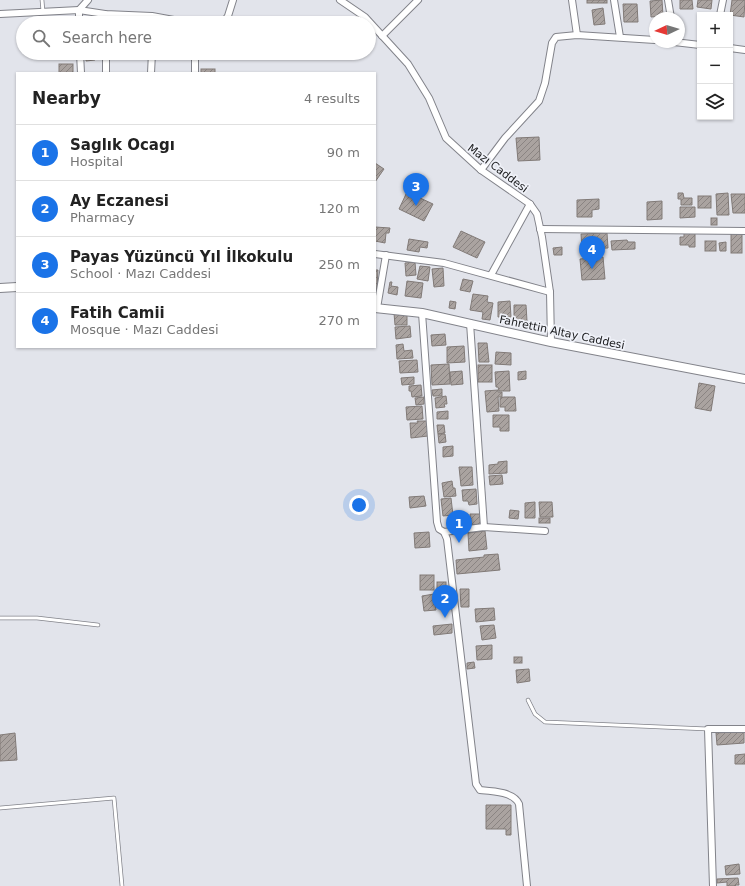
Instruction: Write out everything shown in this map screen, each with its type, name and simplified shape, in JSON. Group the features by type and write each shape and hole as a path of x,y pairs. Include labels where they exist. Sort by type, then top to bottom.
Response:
{"street":[{"path":"79,16 79,10 88,0"},
{"path":"228,16 233,0"},
{"name":"Mazı Caddesi","path":"340,0 364,16"},
{"path":"382,36 418,0"},
{"path":"572,0 577,35"},
{"path":"614,0 620,37"},
{"path":"668,0 669,12"},
{"path":"720,12 722,0"},
{"path":"0,14 79,10 105,14 152,16"},
{"name":"Mazı Caddesi","path":"376,29 408,64 429,98 446,138 465,157 481,170 530,204 537,214 550,292 551,342"},
{"path":"481,170 505,138 540,101 546,83 552,43 556,37 577,35 649,39"},
{"path":"685,43 697,45"},
{"path":"733,48 745,50"},
{"path":"80,60 81,72"},
{"path":"106,60 106,72"},
{"path":"151,72 152,60"},
{"path":"195,60 195,72"},
{"path":"491,275 530,204"},
{"path":"540,229 745,231"},
{"path":"376,254 444,263 550,292"},
{"path":"376,308 386,255"},
{"path":"0,288 16,287"},
{"name":"Fahrettin Altay Caddesi","path":"376,308 422,313 551,342 745,379"},
{"path":"422,313 437,522 439,529 444,532 447,539 476,784 480,790 511,796 517,800 521,818 527,886"},
{"path":"470,323 484,528"},
{"path":"444,532 484,528 545,531"},
{"path":"713,886 708,728 745,729"}],"lane":[{"path":"42,0 43,12"},
{"path":"0,618 37,618 98,624"},
{"path":"528,700 535,714 545,722 708,728"},
{"path":"0,808 114,798 122,886"}],"building":[{"path":"587,0 607,0 607,3 587,3"},
{"path":"662,0 663,12 651,12 650,1"},
{"path":"680,0 692,0 693,9 680,9"},
{"path":"698,0 712,0 711,9 697,7"},
{"path":"732,0 745,0 744,17 733,15 733,12 730,12"},
{"path":"623,4 637,4 638,22 624,22"},
{"path":"603,8 605,24 594,25 592,10"},
{"path":"59,64 73,64 73,72 59,72"},
{"path":"201,69 215,69 215,72 201,72"},
{"path":"539,137 540,160 518,161 516,138"},
{"path":"376,164 384,169 376,181"},
{"path":"407,192 433,204 424,221 399,209"},
{"path":"678,193 683,193 684,198 692,198 692,205 681,205 681,199 678,199"},
{"path":"728,193 729,215 717,215 716,194"},
{"path":"731,194 745,194 745,213 733,213"},
{"path":"698,196 711,196 711,208 698,208"},
{"path":"599,199 599,209 592,210 592,217 577,217 577,200"},
{"path":"662,201 662,219 647,220 647,202"},
{"path":"680,207 695,207 695,217 680,218"},
{"path":"711,218 717,218 717,225 711,225"},
{"path":"376,227 390,228 389,233 386,233 385,243 376,241"},
{"path":"461,231 485,242 477,258 453,247"},
{"path":"684,232 695,232 695,247 680,245 680,237 684,237"},
{"path":"607,233 608,248 582,249 581,234"},
{"path":"731,233 742,233 742,253 731,253"},
{"path":"409,239 428,242 427,248 420,247 419,252 407,250"},
{"path":"627,240 628,242 635,242 635,249 612,250 611,241"},
{"path":"705,241 716,241 716,251 705,251"},
{"path":"726,242 726,251 720,251 719,243"},
{"path":"562,247 562,255 554,255 553,248"},
{"path":"603,257 605,279 582,280 580,259"},
{"path":"415,262 416,275 406,276 405,263"},
{"path":"420,266 430,267 428,281 417,279"},
{"path":"443,268 444,286 434,287 432,269"},
{"path":"376,270 378,270 377,289"},
{"path":"463,279 473,281 470,292 460,290"},
{"path":"407,281 423,283 421,298 405,296"},
{"path":"390,282 392,282 391,286 398,287 397,295 388,293"},
{"path":"473,294 488,296 487,302 493,303 490,320 482,319 483,312 470,310"},
{"path":"450,301 456,302 455,309 449,308"},
{"path":"510,301 511,317 498,317 498,302"},
{"path":"514,305 526,305 527,321 514,321"},
{"path":"394,313 407,313 407,325 395,325"},
{"path":"410,326 411,337 396,339 395,327"},
{"path":"445,334 446,345 432,346 431,335"},
{"path":"478,343 487,343 489,362 479,362"},
{"path":"403,344 404,351 412,350 413,358 397,359 396,345"},
{"path":"464,346 465,362 447,363 447,347"},
{"path":"496,352 511,353 511,365 495,364"},
{"path":"417,360 418,372 400,373 399,361"},
{"path":"449,364 450,384 432,385 431,365"},
{"path":"478,365 492,365 492,382 478,382"},
{"path":"462,371 463,384 451,385 450,372"},
{"path":"509,371 510,391 499,391 498,387 496,387 495,372"},
{"path":"526,371 526,379 518,380 518,372"},
{"path":"414,377 414,384 402,385 401,378"},
{"path":"699,383 715,386 711,411 695,408"},
{"path":"421,385 422,396 412,397 411,391 409,391 409,386"},
{"path":"442,389 442,396 433,396 432,390"},
{"path":"498,390 498,392 502,392 502,397 498,397 499,411 487,412 485,391"},
{"path":"446,396 447,404 444,404 445,407 436,408 435,398"},
{"path":"424,397 424,404 416,405 415,398"},
{"path":"515,397 516,411 505,411 505,407 500,407 500,398"},
{"path":"422,406 423,419 407,420 406,407"},
{"path":"448,411 448,419 437,419 437,412"},
{"path":"493,415 509,415 509,431 500,431 500,427 493,427"},
{"path":"417,421 427,421 428,436 411,438 410,423 418,423"},
{"path":"437,425 444,425 445,433 438,434"},
{"path":"438,434 445,434 446,442 439,443"},
{"path":"453,446 453,456 443,457 443,447"},
{"path":"507,461 507,473 489,474 489,465"},
{"path":"459,467 472,467 473,485 461,486"},
{"path":"502,475 503,484 490,485 489,476"},
{"path":"452,481 456,496 444,497 442,483"},
{"path":"476,489 477,504 469,505 468,501 463,501 462,490"},
{"path":"424,496 426,506 410,508 409,497"},
{"path":"451,498 453,515 443,516 441,499"},
{"path":"535,502 535,518 525,518 525,503"},
{"path":"539,502 552,502 553,517 540,517"},
{"path":"510,510 519,511 518,519 509,518"},
{"path":"468,514 468,525 456,525 455,515"},
{"path":"470,514 480,514 481,524 471,525"},
{"path":"539,518 550,518 550,523 539,523"},
{"path":"485,531 487,549 469,551 468,533"},
{"path":"429,532 430,547 415,548 414,533"},
{"path":"498,554 500,570 457,574 456,560"},
{"path":"420,575 434,575 434,590 420,590"},
{"path":"437,582 446,582 446,590 437,590"},
{"path":"460,589 469,589 469,607 461,607"},
{"path":"434,594 436,610 424,611 422,596"},
{"path":"494,608 495,620 476,622 475,609"},
{"path":"452,624 452,633 434,635 433,626"},
{"path":"494,625 496,638 482,640 480,626"},
{"path":"492,645 492,659 477,660 476,646"},
{"path":"514,657 522,657 522,663 514,663"},
{"path":"474,662 475,668 467,669 467,663"},
{"path":"529,669 530,681 517,683 516,670"},
{"path":"744,731 744,743 717,745 716,733"},
{"path":"15,733 17,760 0,761 0,735"},
{"path":"745,754 745,764 735,764 735,755"},
{"path":"486,805 511,805 511,835 506,835 506,829 486,829"},
{"path":"739,864 740,874 726,875 725,866"},
{"path":"738,878 739,885 735,885 736,886 727,886 727,882 717,883 717,879"}],"place":[{"name":"Payas Yüzüncü Yıl İlkokulu","path":"416,206"},
{"name":"Fatih Camii","path":"592,269"},
{"name":"Saglık Ocagı","path":"459,543"},
{"name":"Ay Eczanesi","path":"445,618"}]}
